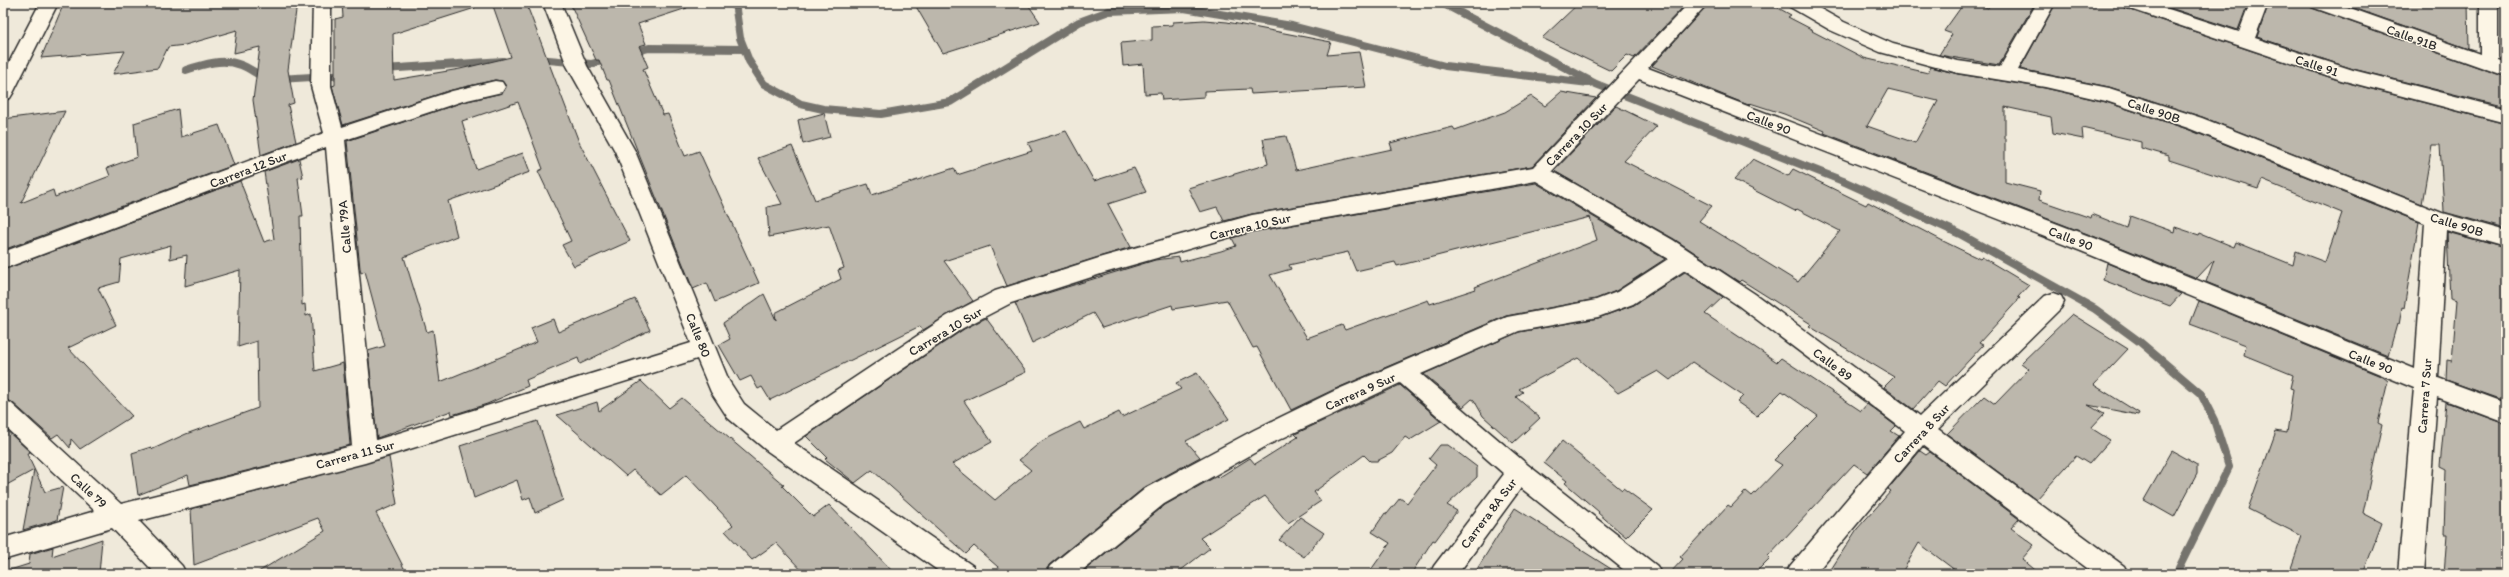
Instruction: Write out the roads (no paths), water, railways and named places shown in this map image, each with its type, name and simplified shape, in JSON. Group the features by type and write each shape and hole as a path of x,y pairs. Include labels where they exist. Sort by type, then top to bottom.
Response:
{"street":[{"path":"8,85 49,3"},
{"name":"Calle 79A","path":"322,3 322,78 335,136 365,453"},
{"name":"Calle 80","path":"552,3 575,61 625,151 719,386 736,411 775,443 964,574"},
{"name":"Carrera 10 Sur","path":"775,443 955,322 1003,297 1102,265 1252,223 1539,173 1699,3"},
{"name":"Calle 90B","path":"1796,3 1837,26 1887,48 1958,67 2005,76 2045,81 2109,95 2195,123 2436,219 2506,239"},
{"path":"2005,76 2046,3"},
{"name":"Calle 91","path":"2131,3 2348,75 2506,116"},
{"path":"2245,41 2258,3"},
{"name":"Calle 91B","path":"2318,3 2506,70"},
{"path":"2489,3 2489,63"},
{"name":"Calle 90","path":"1630,75 2089,245 2426,383 2506,412"},
{"name":"Carrera 12 Sur","path":"3,261 335,136 459,96 495,87"},
{"name":"Calle 89","path":"1539,173 1685,259 1747,300 2114,574"},
{"name":"Carrera 7 Sur","path":"2411,574 2426,383 2436,219"},
{"name":"Carrera 9 Sur","path":"1059,574 1155,496 1269,434 1403,372 1515,323 1598,308 1626,298 1685,259"},
{"name":"Carrera 8 Sur","path":"1799,574 1921,430 2053,302"},
{"name":"Carrera 11 Sur","path":"3,549 117,516 365,453 704,348"},
{"path":"1403,372 1519,472 1648,574"},
{"name":"Calle 79","path":"3,410 117,516 173,574"},
{"name":"Carrera 8A Sur","path":"1443,574 1519,472"}],"waterway":[{"path":"735,3 740,38 749,61 764,84 801,104 823,109 881,114 950,102 1079,22 1109,11 1184,8 1292,26 1445,66 1589,83"},
{"path":"1442,3 1596,84 1843,181 1960,234 2095,309 2140,342 2201,394 2214,420 2229,467 2176,574"},
{"path":"630,53 649,48 744,49"},
{"path":"538,59 591,64 610,59"},
{"path":"384,69 503,61"},
{"path":"186,70 207,64 227,62 244,66 266,78"},
{"path":"279,79 345,75"}]}
